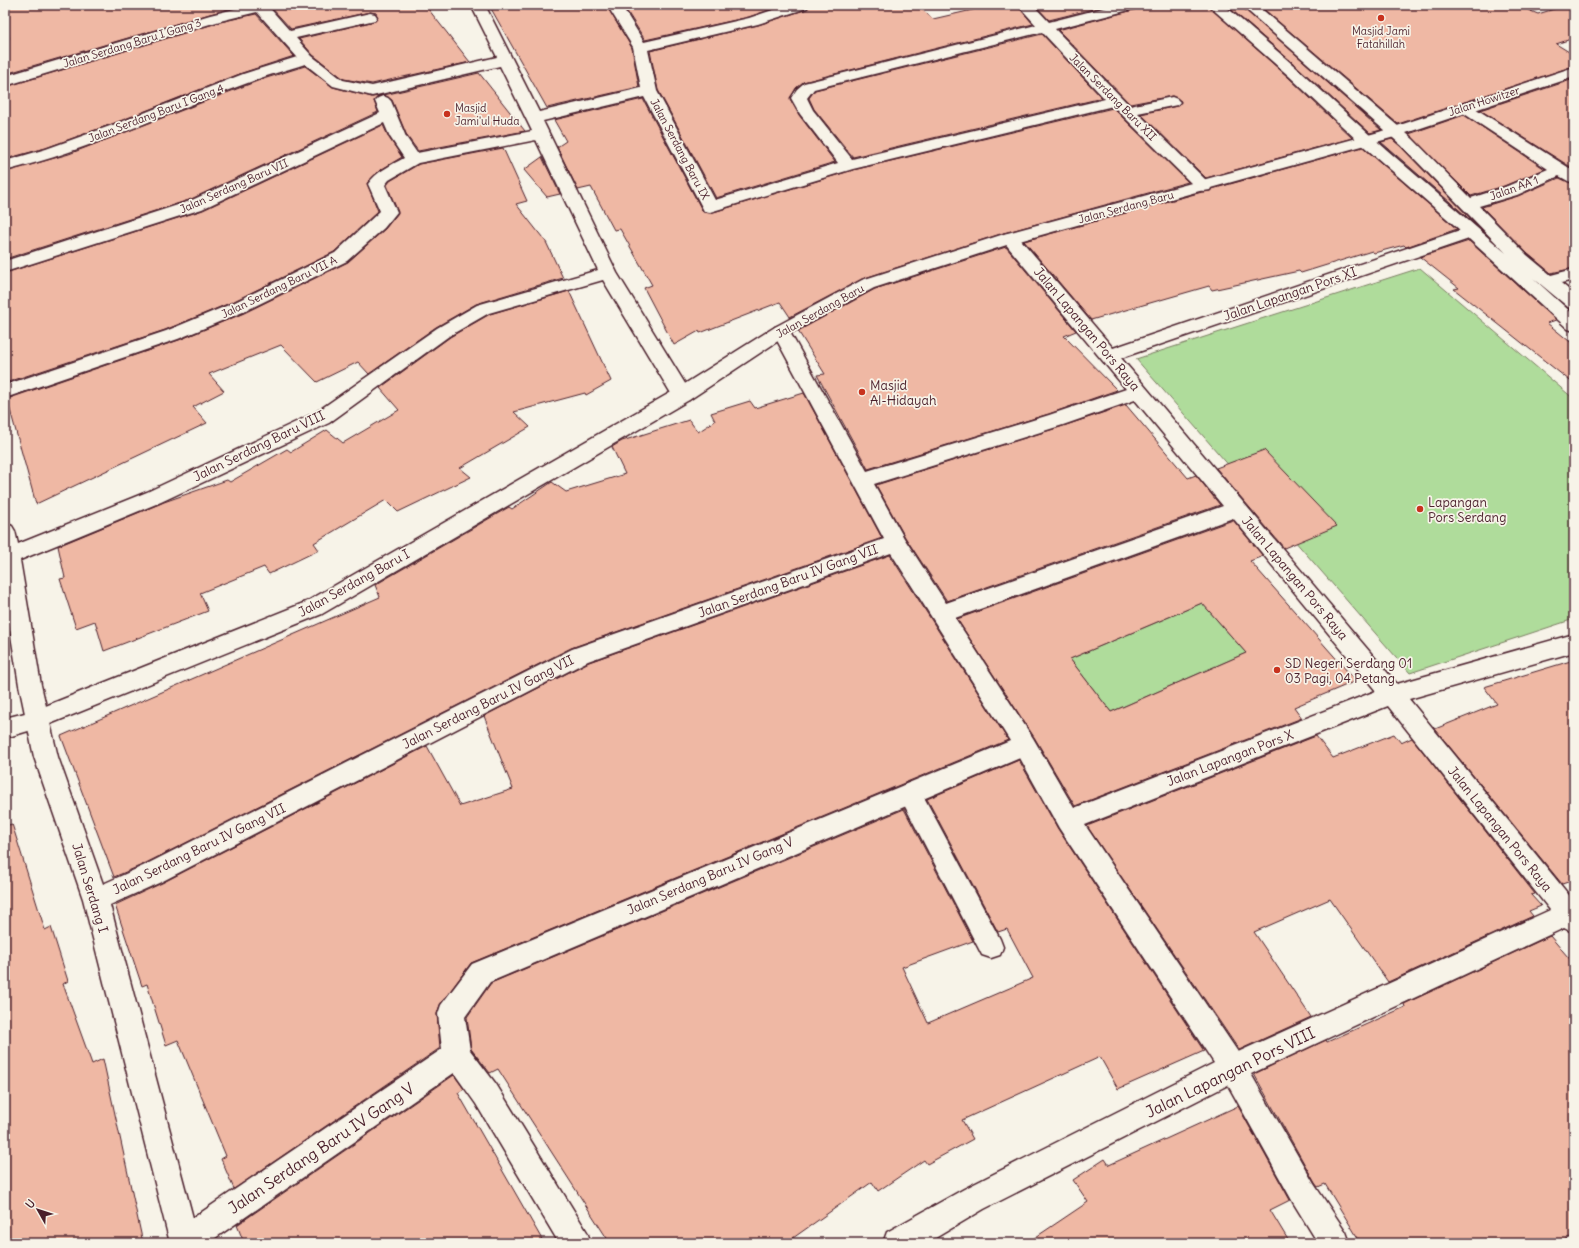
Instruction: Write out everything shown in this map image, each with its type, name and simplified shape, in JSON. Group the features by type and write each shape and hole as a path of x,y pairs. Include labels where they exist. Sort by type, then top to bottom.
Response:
{"street":[{"path":"478,5 608,273 682,395"},
{"name":"Jalan Serdang Baru IX","path":"614,5 640,47 649,91 710,207 848,165"},
{"path":"640,47 753,21 802,5"},
{"name":"Jalan Serdang Baru XII","path":"1025,5 1121,106 1204,186"},
{"path":"1132,5 1046,28 809,86 802,92 799,98 806,111 848,165 1121,106 1172,102"},
{"path":"1215,5 1294,73 1379,136 1407,142 1521,259 1574,304"},
{"path":"1248,5 1379,136 1472,232 1574,325"},
{"path":"259,6 307,59 338,83 372,91 505,60"},
{"name":"Jalan Serdang Baru I Gang 3","path":"5,81 259,6"},
{"path":"287,36 370,17"},
{"name":"Jalan Serdang Baru I Gang 4","path":"5,166 52,152 128,125 248,77 307,59"},
{"name":"Jalan Howitzer","path":"1379,136 1574,72"},
{"path":"372,91 382,100 398,137 413,159"},
{"name":"Jalan Serdang Baru IX","path":"534,118 649,91"},
{"path":"1464,108 1567,173"},
{"name":"Jalan Serdang Baru VII","path":"5,267 196,205 389,115"},
{"name":"Jalan Serdang Baru VII A","path":"5,392 172,335 237,308 341,257 378,224 389,212 376,184 383,177 413,159 541,134"},
{"name":"Jalan Serdang Baru","path":"682,395 781,331 868,284 1010,238 1204,186 1379,136"},
{"name":"Jalan AA 1","path":"1467,204 1567,173"},
{"name":"Jalan Lapangan Pors XI","path":"1108,356 1472,232"},
{"name":"Jalan Lapangan Pors Raya","path":"1010,238 1392,695 1572,915"},
{"name":"Jalan Serdang Baru VIII","path":"9,556 154,496 322,418 443,332 483,309 608,273"},
{"path":"1548,281 1574,274"},
{"path":"781,331 896,543 1025,745 1068,821 1233,1068 1304,1194 1335,1243"},
{"path":"862,480 1056,420 1139,392"},
{"name":"Jalan Serdang Baru I","path":"5,728 37,719 314,608 682,395"},
{"path":"941,614 1236,509"},
{"name":"Jalan Serdang I","path":"5,531 37,719 46,757 96,899 185,1242"},
{"name":"Jalan Serdang Baru IV Gang VII","path":"96,899 152,874 580,655 896,543"},
{"name":"Jalan Lapangan Pors X","path":"1068,821 1392,695 1574,643"},
{"name":"Jalan Serdang Baru IV Gang V","path":"576,1243 486,1094 457,1054 451,1014 481,973 1025,745"},
{"name":"Jalan Lapangan Pors VIII","path":"898,1243 974,1199 1233,1068 1572,915"},
{"name":"Jalan Serdang Baru IV Gang V","path":"185,1242 457,1054"}],"lane":[{"path":"910,793 991,947"}],"green space":[{"name":"Lapangan Pors Serdang","path":"1420,268 1574,399 1574,619 1410,673 1136,359"},
{"path":"1202,603 1246,653 1111,712 1070,659"}],"building":[{"path":"5,5 245,5 5,74 5,40 9,39"},
{"path":"269,5 425,5 470,62 372,84 344,79 313,55 299,39 375,21 378,18 376,13 370,12 291,29"},
{"path":"489,5 606,5 632,48 639,87 547,108"},
{"path":"623,5 783,5 749,17 645,40"},
{"path":"810,5 917,5 933,19 994,5 1017,5 1033,24 803,82 796,88 790,99 799,115 835,162 716,198 658,90 650,51 758,25 807,9"},
{"path":"1035,5 1109,5 1049,20"},
{"path":"1140,5 1207,5 1288,77 1352,138 1206,178 1141,114 1177,106 1181,101 1172,96 1130,104 1058,30 1137,9"},
{"path":"1226,5 1240,5 1381,130 1370,133 1300,69"},
{"path":"1259,5 1524,5 1528,10 1538,14 1567,5 1574,5 1574,38 1556,44 1574,55 1574,66 1398,124"},
{"path":"256,14 294,56 242,73 120,121 46,148 5,159 5,87 220,22"},
{"path":"1042,34 1102,98 853,157 814,109 809,98 815,90"},
{"path":"305,66 333,87 372,97 380,96 374,101 378,112 189,200 5,259 5,172 69,154 260,80"},
{"name":"Masjid Jami'ul Huda","path":"479,73 525,131 418,151 407,136 392,100 384,95"},
{"path":"1574,79 1574,169 1480,110"},
{"path":"643,99 703,212 710,213 853,170 1113,108 1188,182 1004,233 862,279 790,317 780,302 700,333 699,331 674,345 644,288 652,285 620,229 614,230 591,187 578,190 557,147 566,141 554,120"},
{"path":"1464,115 1545,169 1504,186 1471,196 1409,134"},
{"path":"383,125 389,138 402,157 379,171 367,183 378,211 334,252 230,303 165,330 5,383 5,273 203,210"},
{"path":"1392,139 1400,146 1481,229 1381,142"},
{"path":"1363,147 1457,229 1406,247 1404,245 1374,253 1372,251 1301,273 1299,271 1212,290 1209,286 1091,320 1024,241 1210,191 1212,189"},
{"path":"503,148 527,201 516,204 546,242 563,278 476,304 436,327 369,374 358,362 317,382 281,345 209,374 224,391 193,407 207,423 36,504 7,399 179,340 244,313 348,262 385,229 398,213 387,185 390,181 419,164"},
{"path":"542,157 560,194 547,197 524,170"},
{"path":"1559,178 1574,184 1574,268 1551,273 1528,254 1482,207 1518,196"},
{"path":"1469,241 1556,320 1547,323 1574,345 1574,384 1454,289 1459,288 1420,257"},
{"path":"1006,247 1076,331 1064,336 1117,390 1049,414 868,469 817,375 825,374 798,331 875,289"},
{"path":"569,291 611,381 586,395 585,393 514,412 530,427 460,468 471,477 398,512 386,500 314,543 319,550 269,574 264,567 200,593 208,611 104,651 95,621 76,628 60,579 65,578 58,546 164,502 227,480 230,482 287,449 291,452 327,430 343,443 399,410 380,388 450,337 490,314"},
{"path":"804,393 882,538 571,648 142,865 114,877 61,736 380,597 375,585 509,507 512,509 552,482 566,492 625,474 612,447 622,441 689,420 698,432 715,421 711,413 750,401 755,408"},
{"path":"1126,405 1188,478 1196,475 1220,505 947,601 905,537 876,485"},
{"path":"1264,450 1337,526 1284,548 1216,468"},
{"name":"SD Negeri Serdang 01 03 Pagi, 04 Petang","path":"1233,520 1263,556 1250,561 1356,681 1294,707 1302,718 1075,806 1034,737 957,619","holes":["1202,603 1246,653 1111,712 1070,659"]},
{"path":"890,555 1008,740 471,963 440,1005 437,1014 440,1048 234,1189 221,1159 226,1156 178,1040 166,1045 147,984 142,986 115,905 162,883 427,746 460,806 513,789 484,716 589,662"},
{"path":"1574,660 1574,880 1562,884 1435,729 1497,704 1484,687"},
{"path":"1394,734 1401,743 1412,738 1535,894 1531,895 1541,906 1529,911 1533,916 1388,982 1330,899 1254,932 1311,1017 1239,1050 1087,826 1316,736 1333,758"},
{"path":"1019,760 1058,829 1204,1051 1118,1089 1100,1057 962,1120 973,1139 927,1164 924,1160 878,1191 872,1182 786,1243 610,1243 498,1069 490,1073 471,1049 467,1017 491,983 904,809 973,941 902,967 928,1023 1033,978 1007,929 998,932 927,799"},
{"path":"12,824 45,930 51,927 68,981 63,984 92,1064 103,1059 143,1243 5,1243 5,826"},
{"path":"1550,936 1574,964 1574,1235 1559,1243 1361,1243 1325,1184 1318,1187 1315,1183 1254,1074 1326,1040 1327,1042 1405,1007 1404,1004"},
{"path":"454,1075 464,1089 458,1093 544,1243 244,1243 237,1225"},
{"path":"1238,1106 1290,1200 1270,1210 1290,1243 1027,1243 1088,1202 1073,1180 1105,1159 1109,1165"}],"waterway":[{"path":"1360,123 1509,254"},
{"path":"1558,298 1574,312"}],"place":[{"name":"Masjid Jami Fatahillah","path":"1381,18"},
{"name":"Masjid Jami'ul Huda","path":"447,114"},
{"name":"Masjid Al-Hidayah","path":"862,392"},
{"name":"Lapangan Pors Serdang","path":"1420,509"},
{"name":"SD Negeri Serdang 01 03 Pagi, 04 Petang","path":"1277,670"}]}
